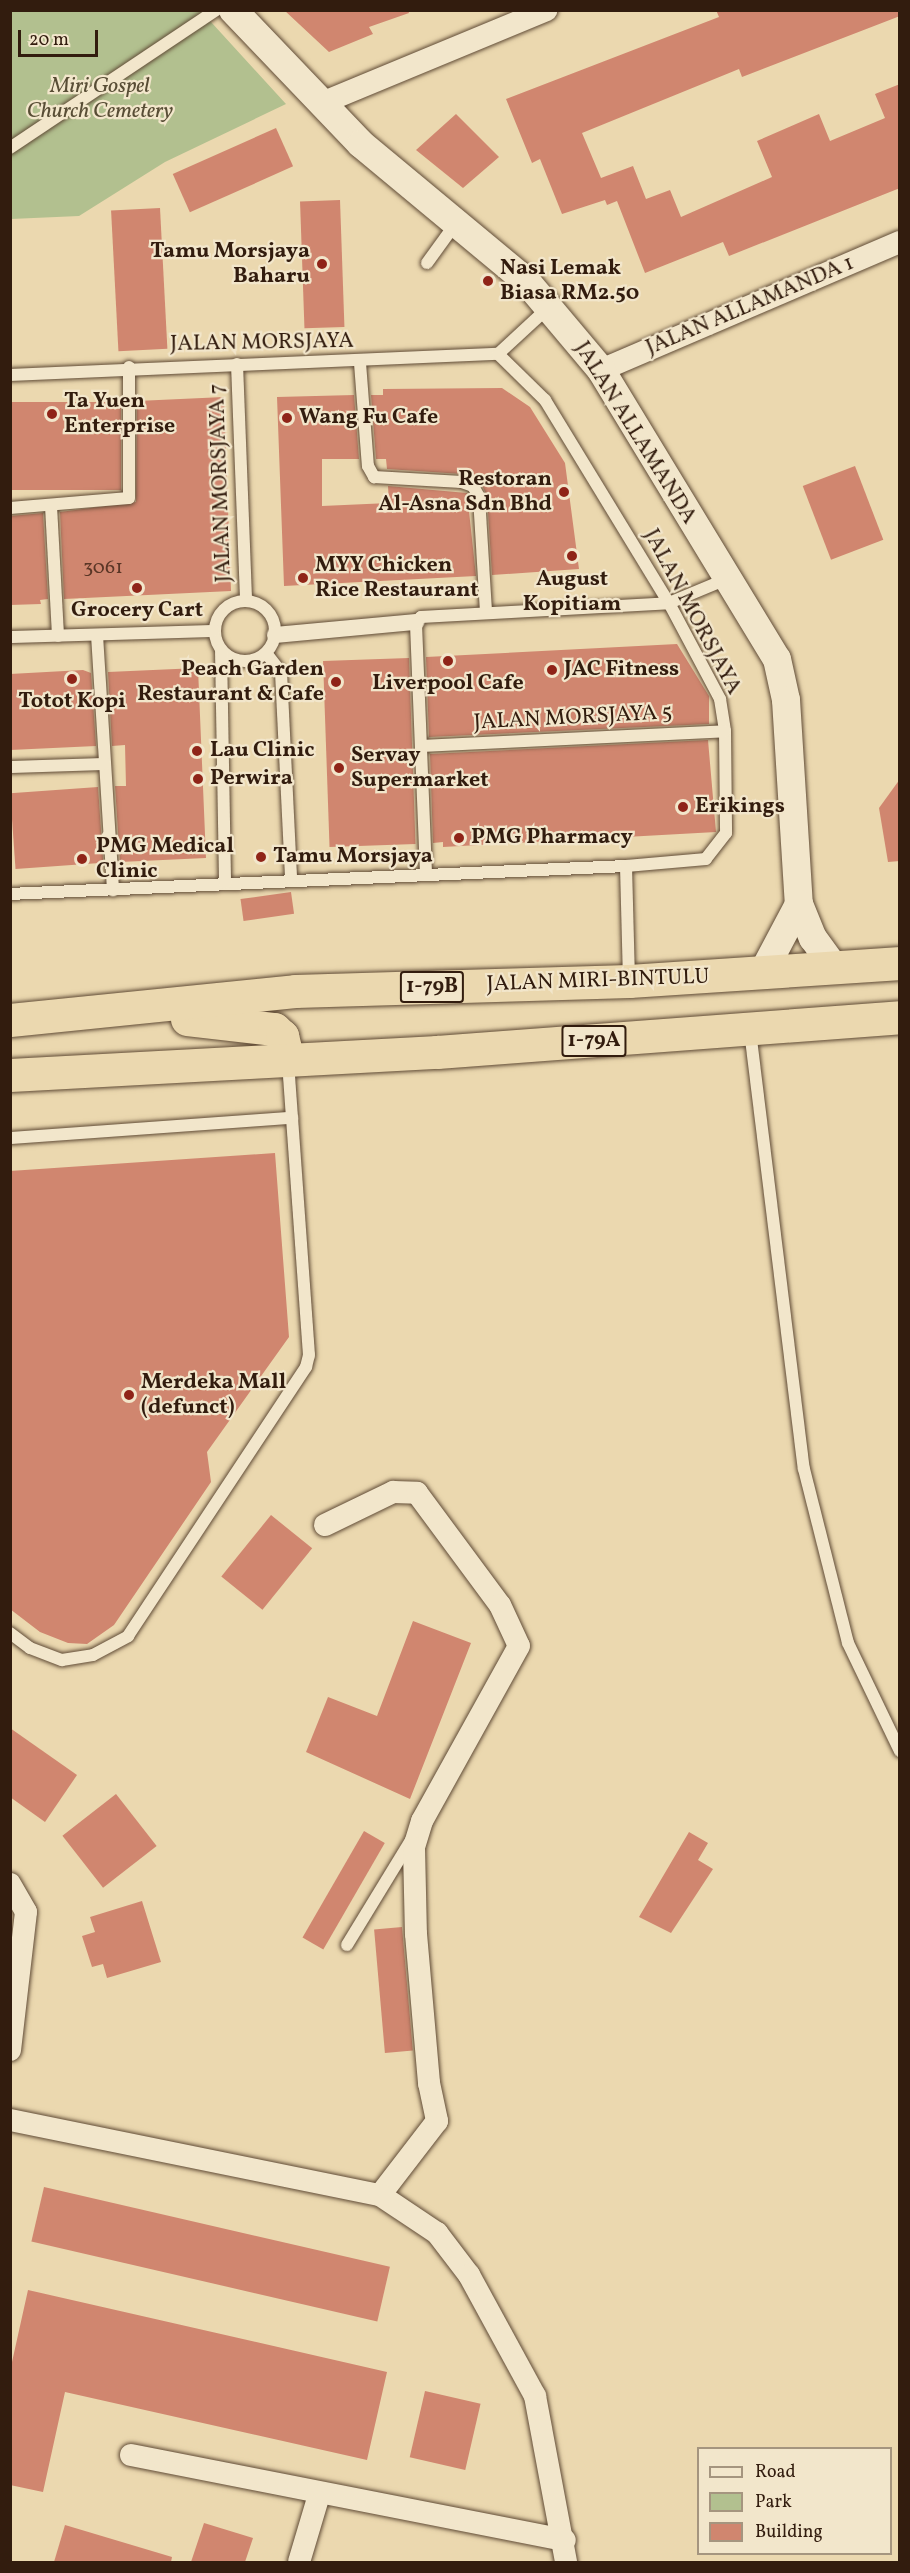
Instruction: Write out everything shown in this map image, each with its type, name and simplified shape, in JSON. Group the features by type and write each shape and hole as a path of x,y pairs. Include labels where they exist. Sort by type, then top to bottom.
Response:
{"highway":[{"name":"JALAN MIRI-BINTULU","path":"10,1020 104,1014 295,991 629,981 762,974 900,963"},
{"path":"104,1014 260,1024 282,1036 288,1060"},
{"name":"1-79A","path":"10,1075 750,1031 900,1017"}],"street":[{"name":"JALAN ALLAMANDA","path":"233,10 361,144 457,220 550,306 601,370 691,524 729,578 784,678 799,904 813,938 835,968"},
{"path":"322,103 546,10"},
{"name":"JALAN ALLAMANDA 1","path":"601,370 900,242"},
{"path":"275,635 415,624"},
{"path":"762,974 799,904"},
{"path":"325,1525 393,1492 417,1493 500,1605 519,1646 422,1821 414,1848 416,1934 429,2083 437,2121 380,2195"},
{"path":"10,1884 26,1912 10,2050"},
{"path":"10,2120 380,2195 437,2234 469,2275 530,2386 566,2551 131,2455"},
{"path":"299,2562 320,2495"}],"lane":[{"path":"10,148 216,10"},
{"path":"427,263 457,220"},
{"path":"498,354 550,306"},
{"name":"JALAN MORSJAYA","path":"10,375 129,367 360,363 498,354 545,400 669,603 720,699 725,731 726,833 719,848 706,859 626,866 291,879 10,894"},
{"path":"360,363 368,466 374,477 462,482 474,486 479,497 486,613"},
{"name":"JALAN MORSJAYA 7","path":"237,364 246,601"},
{"path":"10,508 129,498 129,367"},
{"path":"51,506 58,636"},
{"path":"426,873 415,624 421,617 669,603 729,578"},
{"path":"221,650 237,661 266,653 275,635 270,615 246,601 228,606 214,631 221,650 225,883"},
{"path":"10,637 214,631"},
{"path":"97,634 113,890"},
{"path":"266,653 281,672 291,879"},
{"name":"JALAN MORSJAYA 5","path":"422,746 725,731"},
{"path":"10,768 105,764"},
{"path":"626,866 629,981"},
{"path":"750,1031 804,1469 848,1643 900,1751"},
{"path":"10,1634 30,1648 62,1660 93,1655 128,1636 303,1373 309,1355 288,1060"},
{"path":"10,1138 292,1118"},
{"path":"347,1945 422,1821"}],"green space":[{"name":"Miri Gospel Church Cemetery","path":"11,11 201,11 286,104 165,162 79,216 11,219"}],"building":[{"path":"284,10 408,10 409,13 369,27 373,34 329,52"},
{"path":"716,10 900,10 900,16 742,77 739,69 582,133 601,178 633,166 646,199 670,190 681,217 772,177 757,141 819,114 830,141 885,118 875,94 900,84 900,188 729,256 723,242 645,273 617,201 607,205 605,200 562,214 540,159 532,163 506,99 719,17"},
{"path":"456,114 499,157 463,188 416,150"},
{"name":"Tamu Morsjaya Baharu","path":"276,128 293,166 190,212 173,174"},
{"name":"Tamu Morsjaya Baharu","path":"340,200 344,327 304,328 300,201"},
{"path":"160,208 167,349 118,351 111,211"},
{"path":"502,388 530,407 565,463 579,569 492,575 487,496 480,481 462,474 387,469 386,459 376,459 371,395 383,395 383,389"},
{"path":"354,395 359,459 322,459 322,506 389,503 388,486 467,493 476,576 284,586 277,397"},
{"path":"224,397 231,591 64,599 60,512 136,502 137,401"},
{"path":"10,402 121,402 121,490 10,490"},
{"path":"855,466 883,540 831,560 803,486"},
{"path":"43,513 48,599 40,600 41,604 10,605 10,516"},
{"path":"677,644 709,696 709,724 429,737 426,657"},
{"path":"409,658 415,844 330,847 323,661"},
{"path":"198,668 206,858 120,862 115,786 126,786 125,745 112,746 108,672"},
{"path":"83,670 91,673 96,746 10,750 10,674"},
{"path":"708,740 716,832 443,847 443,842 433,843 430,754"},
{"path":"900,779 900,861 888,862 879,808"},
{"path":"98,787 103,863 16,869 10,793"},
{"path":"291,892 294,914 244,921 240,899"},
{"name":"Merdeka Mall (defunct)","path":"275,1153 289,1337 207,1452 211,1482 114,1625 87,1644 68,1643 40,1632 10,1609 10,1171"},
{"path":"271,1515 312,1548 262,1610 221,1576"},
{"path":"413,1621 471,1643 410,1799 306,1752 328,1697 377,1716"},
{"path":"10,1728 77,1775 45,1822 10,1797"},
{"path":"116,1794 157,1846 103,1888 62,1836"},
{"path":"364,1831 385,1843 323,1950 302,1938"},
{"path":"689,1832 708,1843 698,1860 713,1869 671,1933 639,1917"},
{"path":"142,1901 161,1962 107,1978 103,1964 92,1967 82,1936 95,1932 90,1917"},
{"path":"402,1927 413,2051 385,2053 374,1929"},
{"path":"44,2187 390,2267 377,2321 31,2242"},
{"path":"28,2290 387,2372 367,2460 65,2392 43,2492 10,2485 10,2371"},
{"path":"425,2391 481,2404 465,2470 410,2457"},
{"path":"204,2523 253,2538 245,2562 191,2562"},
{"path":"65,2525 172,2557 171,2562 54,2562"}],"place":[{"name":"Tamu Morsjaya Baharu","path":"322,264"},
{"name":"Nasi Lemak Biasa RM2.50","path":"488,281"},
{"name":"Ta Yuen Enterprise","path":"52,414"},
{"name":"Wang Fu Cafe","path":"287,418"},
{"name":"Restoran Al-Asna Sdn Bhd","path":"564,492"},
{"name":"August Kopitiam","path":"572,556"},
{"name":"MYY Chicken Rice Restaurant","path":"303,578"},
{"name":"Grocery Cart","path":"137,588"},
{"name":"Liverpool Cafe","path":"448,661"},
{"name":"JAC Fitness","path":"552,670"},
{"name":"Totot Kopi","path":"72,679"},
{"name":"Peach Garden Restaurant & Cafe","path":"336,682"},
{"name":"Lau Clinic","path":"197,751"},
{"name":"Servay Supermarket","path":"339,768"},
{"name":"Perwira","path":"198,779"},
{"name":"Erikings","path":"683,807"},
{"name":"PMG Pharmacy","path":"459,838"},
{"name":"Tamu Morsjaya","path":"261,857"},
{"name":"PMG Medical Clinic","path":"82,859"},
{"name":"Merdeka Mall (defunct)","path":"129,1395"}]}
